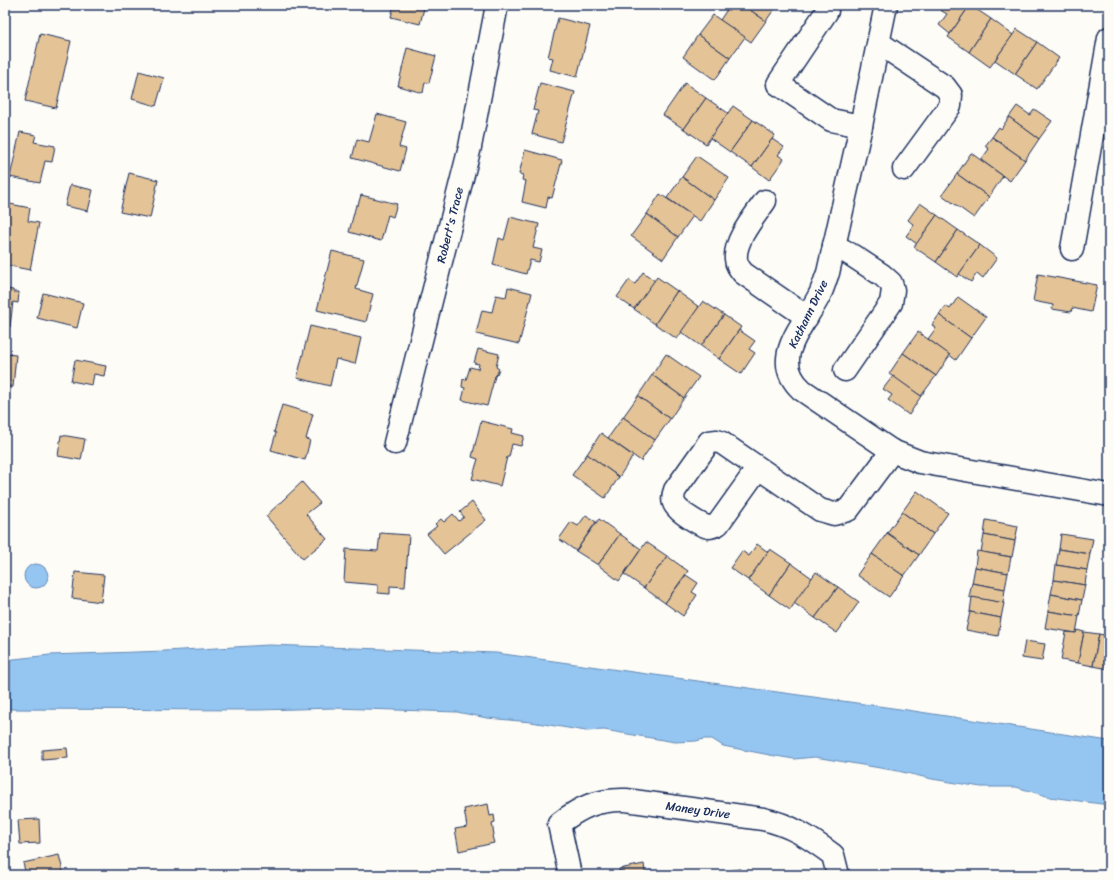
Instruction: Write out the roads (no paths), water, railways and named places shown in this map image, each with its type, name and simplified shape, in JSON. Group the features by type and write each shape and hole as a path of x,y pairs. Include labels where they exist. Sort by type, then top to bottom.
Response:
{"street":[{"name":"Robert's Trace","path":"395,444 470,147 497,5"},
{"name":"Kathann Drive","path":"886,5 828,273 820,295 795,337 787,356 787,365 790,375 794,383 802,390 892,451 908,458 927,464 1109,495"},
{"path":"827,11 778,84 831,120 860,126"},
{"path":"1072,249 1109,38"},
{"path":"878,43 945,87 951,95 950,106 904,169"},
{"path":"765,201 737,246 736,259 738,266 743,273 807,317"},
{"path":"834,245 882,275 891,283 893,290 891,303 845,370"},
{"path":"758,468 820,510 834,514 848,510 892,451"},
{"name":"Maney Drive","path":"570,875 559,824 572,814 590,805 611,800 626,800 779,822 809,838 835,865"}],"water":[{"path":"36,564 45,567 48,576 45,585 36,588 27,585 24,576 27,567"},
{"path":"269,645 496,653 907,710 1109,741 1109,805 1050,797 1016,787 981,787 932,779 898,771 815,757 794,759 723,746 712,739 675,742 604,730 586,731 531,722 487,718 457,712 334,708 258,710 5,709 5,660 50,655 165,651"}]}
